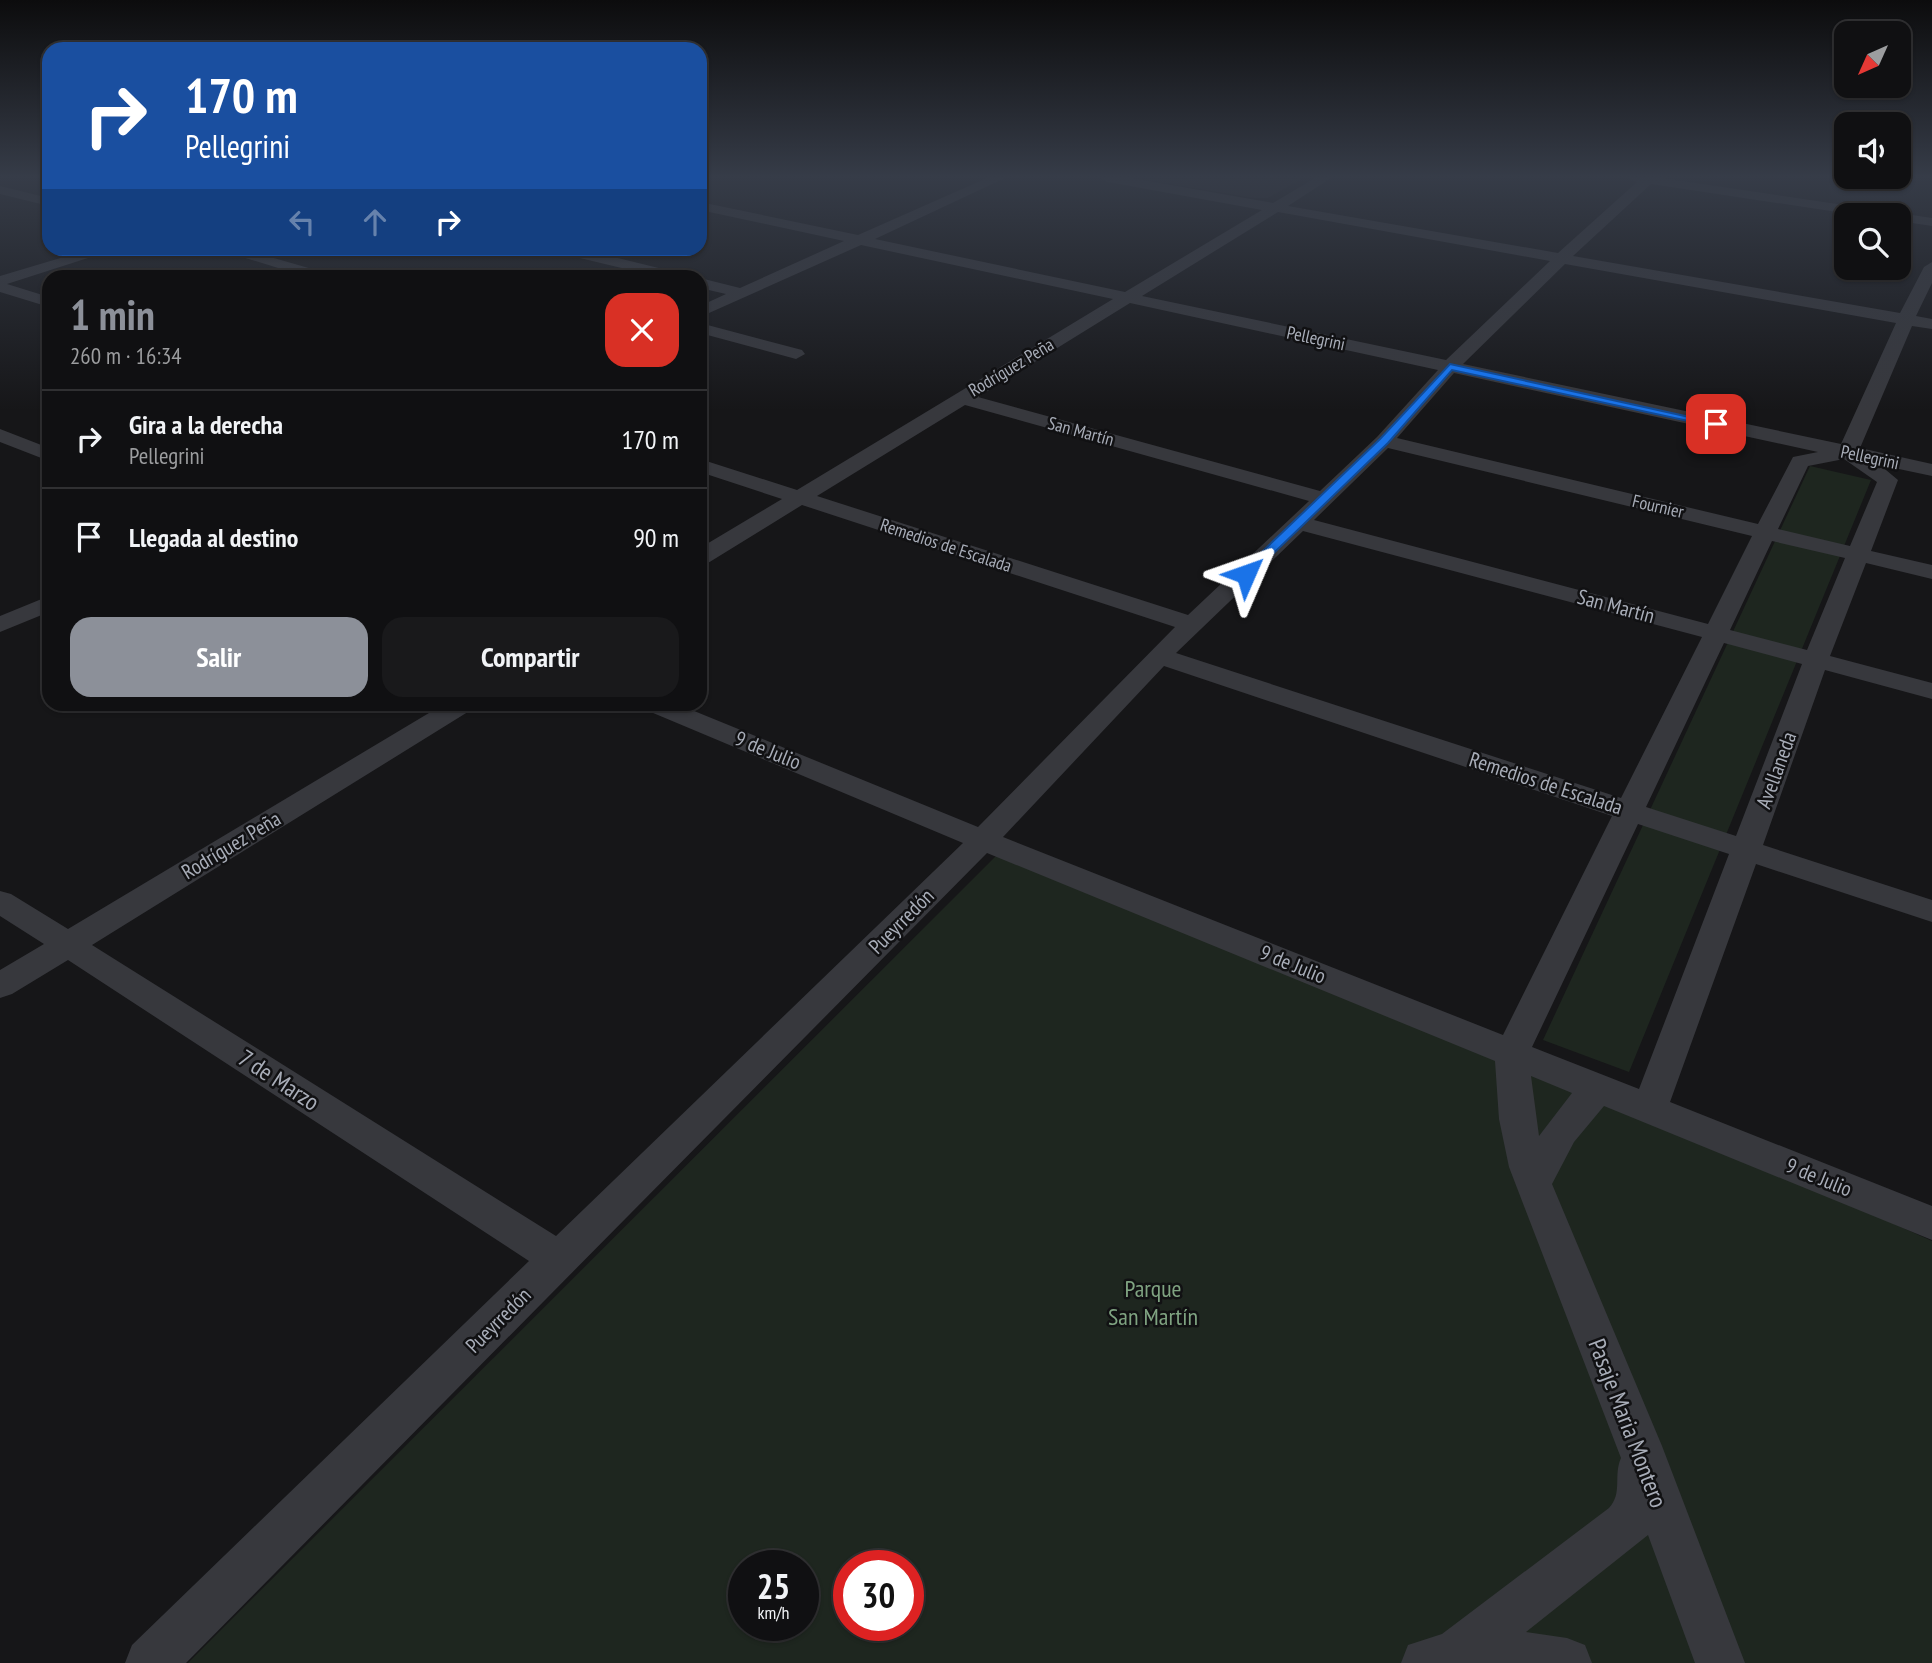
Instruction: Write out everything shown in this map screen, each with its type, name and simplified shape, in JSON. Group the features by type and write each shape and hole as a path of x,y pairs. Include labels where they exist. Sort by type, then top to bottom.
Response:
{"street":[{"path":"0,281 85,256"},
{"path":"249,256 299,270"},
{"path":"589,256 648,270"},
{"path":"707,309 824,256"},
{"name":"Pellegrini","path":"932,256 1932,470"},
{"name":"Rodríguez Peña","path":"707,554 1194,256"},
{"path":"1548,256 1932,324"},
{"name":"Pueyrredón","path":"150,1663 983,839 1159,656 1384,441 1450,367 1565,256"},
{"path":"1512,1052 1800,461 1848,452 1906,319 1932,267"},
{"path":"707,285 741,293"},
{"path":"0,287 42,300"},
{"path":"707,330 796,354"},
{"name":"San Martín","path":"961,398 1323,498"},
{"path":"0,435 42,452"},
{"name":"Fournier","path":"1384,441 1932,572"},
{"name":"Avellaneda","path":"1650,1108 1816,660 1888,480 1848,452"},
{"name":"Remedios de Escalada","path":"707,467 1192,624"},
{"name":"San Martín","path":"1300,523 1932,691"},
{"path":"0,625 42,606"},
{"name":"Remedios de Escalada","path":"1159,656 1932,911"},
{"name":"Rodríguez Peña","path":"0,986 451,711"},
{"name":"9 de Julio","path":"672,711 1932,1223"},
{"name":"7 de Marzo","path":"0,901 559,1259"},
{"name":"Pasaje Maria Montero","path":"1512,1052 1514,1109 1520,1145 1533,1184 1639,1446 1720,1663"},
{"path":"1533,1184 1552,1142 1579,1106 1600,1088"},
{"path":"1440,1660 1635,1516 1643,1494 1639,1446"},
{"path":"1440,1660 1536,1657 1567,1663"}],"green space":[{"path":"1810,466 1871,480 1629,1072 1543,1040"},
{"name":"Parque San Martín","path":"996,856 1512,1052 1932,1241 1932,1663 188,1663"}],"route":[{"path":"1246,574 1384,441 1450,367 1716,424"}]}
